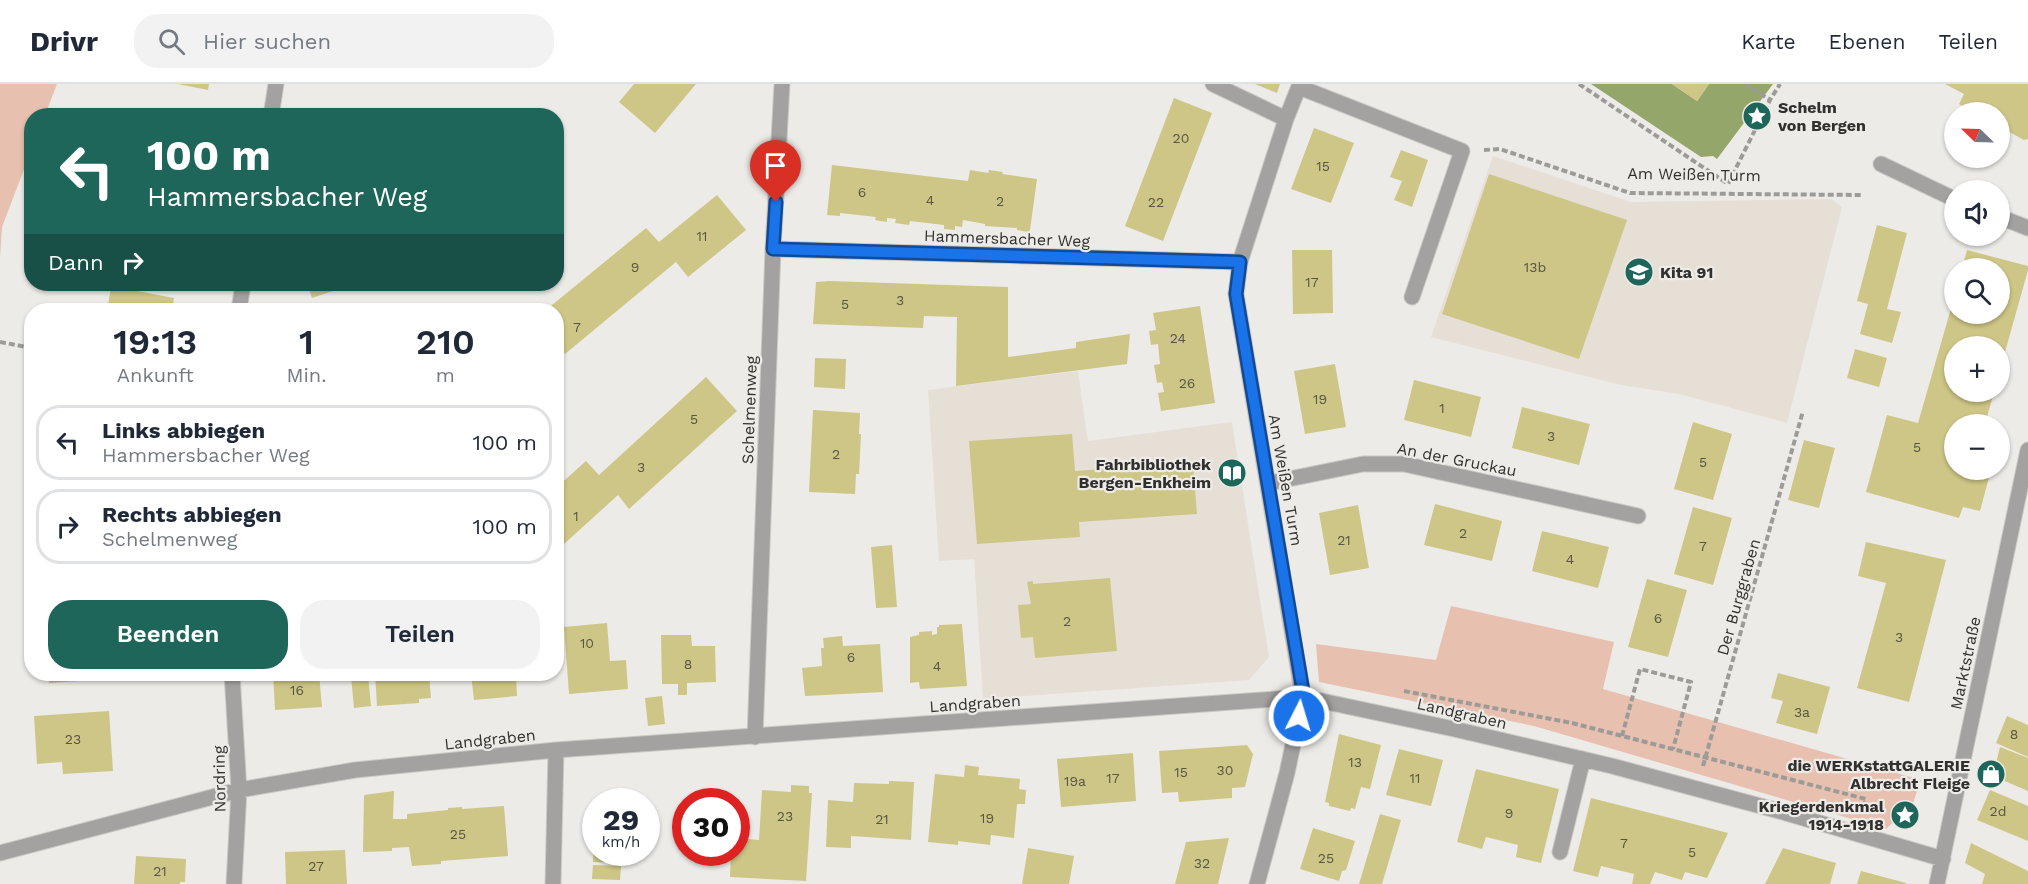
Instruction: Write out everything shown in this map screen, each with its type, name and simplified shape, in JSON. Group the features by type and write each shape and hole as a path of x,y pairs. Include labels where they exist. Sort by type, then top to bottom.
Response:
{"street":[{"path":"272,108 276,84"},
{"name":"Schelmenweg","path":"755,737 773,249 782,84"},
{"path":"1213,84 1286,119"},
{"name":"Am Weißen Turm","path":"1257,884 1287,773 1304,697 1236,294 1240,262 1286,119 1300,86 1462,151"},
{"path":"1412,297 1462,151"},
{"path":"1881,164 1944,194"},
{"path":"2010,221 2028,228"},
{"name":"Hammersbacher Weg","path":"773,249 1240,262"},
{"name":"Marktstraße","path":"1937,884 2028,450"},
{"name":"An der Gruckau","path":"1269,483 1363,464 1404,464 1638,516"},
{"name":"Nordring","path":"232,681 239,790 234,884"},
{"name":"Landgraben","path":"0,853 239,790 355,770 556,750 1304,697 1583,759 1695,788 1943,859"},
{"path":"553,884 556,750"},
{"path":"1560,852 1583,759"}],"path":[{"path":"1579,84 1728,184 1732,193"},
{"path":"1745,84 1770,100"},
{"path":"1728,184 1780,84"},
{"name":"Am Weißen Turm","path":"1462,151 1500,149 1630,194 1861,195"},
{"path":"0,342 24,346"},
{"name":"Der Burggraben","path":"1695,788 1803,411"},
{"path":"1622,736 1640,669 1691,682 1673,749"},
{"path":"1402,691 1572,723 1866,799 1856,834"}],"shaded area":[{"path":"0,84 57,84 48,108 24,108 24,169 2,227 0,258"},
{"path":"1591,84 1672,84 1697,101 1709,84 1773,84 1717,159 1713,156 1701,157"},
{"name":"Kita 91","path":"1493,156 1631,202 1832,199 1842,207 1787,423 1679,394 1621,385 1431,337"},
{"path":"1078,371 1088,441 1232,422 1269,657 1249,680 983,699 974,559 939,561 928,390"},
{"path":"1451,606 1614,642 1603,689 1921,780 1913,803 1886,829 1534,726 1319,682 1316,644 1436,660"}],"building":[{"path":"178,84 209,84 208,90"},
{"path":"634,84 696,84 655,133 619,102"},
{"path":"1255,84 1280,84 1277,93"},
{"path":"1672,84 1709,84 1697,101"},
{"path":"1945,84 2028,84 2028,139 2024,140 2010,132 2010,102 1960,102 1964,94"},
{"path":"1174,98 1212,113 1163,241 1125,226"},
{"path":"1314,128 1354,143 1331,203 1291,189"},
{"path":"1401,150 1428,160 1412,207 1394,200 1402,181 1390,177"},
{"path":"832,165 968,181 970,170 988,173 989,170 1037,179 1030,230 1028,232 1017,230 1017,228 985,226 985,224 963,220 962,227 955,226 955,230 944,229 944,225 910,221 909,225 895,223 896,219 887,218 887,222 875,220 876,217 840,213 840,216 827,215"},
{"path":"1489,174 1627,220 1579,359 1442,314"},
{"path":"717,195 746,230 688,277 676,262 565,354 564,303 555,303 646,228 659,242"},
{"path":"1877,225 1907,233 1887,309 1901,312 1892,343 1860,334 1868,304 1857,301"},
{"path":"1292,250 1332,250 1333,313 1293,314"},
{"path":"1967,250 1998,258 1965,258"},
{"path":"2010,261 2028,266 2010,336 1944,336 1944,402 1991,402 1988,414 1944,414 1944,480 1988,480 1980,511 1963,507 1959,518 1866,492 1887,415 1918,423 1947,324 2010,324"},
{"path":"816,282 1008,287 1008,357 1076,348 1076,342 1130,334 1127,364 956,386 957,317 924,316 923,328 813,324"},
{"path":"110,291 137,291 174,298 173,303 108,303"},
{"path":"310,291 333,291 312,298"},
{"path":"1200,306 1215,403 1161,411 1158,393 1164,392 1162,382 1157,383 1154,365 1160,364 1158,344 1151,345 1149,331 1156,330 1153,313"},
{"path":"1855,349 1887,358 1879,387 1847,378"},
{"path":"815,358 846,359 845,389 814,387"},
{"path":"1335,364 1346,427 1305,434 1294,371"},
{"path":"706,377 737,411 629,509 618,495 564,544 564,481 586,461 599,475"},
{"path":"1414,380 1481,397 1471,437 1404,420"},
{"path":"1522,407 1590,424 1579,465 1512,448"},
{"path":"813,410 860,413 859,474 856,474 855,494 809,492"},
{"path":"1693,422 1732,434 1713,500 1674,489"},
{"path":"1072,434 1075,471 1193,463 1197,514 1079,522 1080,537 977,544 969,441"},
{"path":"1804,440 1835,448 1819,508 1788,500"},
{"path":"1435,504 1502,521 1492,561 1424,545"},
{"path":"1358,505 1369,568 1330,575 1319,513"},
{"path":"1693,507 1732,518 1713,585 1674,574"},
{"path":"1542,531 1609,547 1598,588 1532,571"},
{"path":"1866,542 1946,560 1909,702 1857,688 1886,583 1858,576"},
{"path":"892,545 897,607 876,608 871,547"},
{"path":"1110,578 1117,651 1035,658 1033,637 1021,638 1018,605 1031,604 1027,582 1033,581 1033,584"},
{"path":"1647,579 1687,590 1668,657 1628,647"},
{"path":"607,623 610,661 626,660 628,689 569,694 564,627"},
{"path":"962,624 967,686 920,689 919,682 910,683 910,637 919,635 919,632 932,631 932,635 937,634 939,625"},
{"path":"661,635 691,635 692,646 715,646 716,682 687,683 687,695 678,695 678,684 662,684"},
{"path":"842,636 843,646 880,644 883,692 805,696 802,668 822,666 823,638"},
{"path":"1778,673 1830,687 1817,734 1776,723 1783,701 1771,698"},
{"path":"49,681 79,681 49,683"},
{"path":"273,681 320,681 322,707 275,710"},
{"path":"351,681 369,681 371,706 354,708"},
{"path":"375,681 430,681 431,698 419,699 419,703 377,706"},
{"path":"472,681 516,681 517,696 474,700"},
{"path":"662,696 665,724 648,726 645,698"},
{"path":"109,711 113,771 63,774 62,762 37,764 34,716"},
{"path":"2007,716 2028,725 2028,757 1996,743"},
{"path":"1339,734 1381,745 1370,789 1361,787 1355,809 1351,808 1350,811 1329,806 1329,803 1325,802"},
{"path":"1247,745 1253,754 1245,787 1232,788 1232,798 1179,802 1178,792 1162,793 1159,751"},
{"path":"2000,747 2028,758 2028,791 1993,776"},
{"path":"1399,749 1443,760 1431,806 1386,795"},
{"path":"1133,753 1136,801 1061,807 1057,759"},
{"path":"965,765 979,767 978,775 1020,779 1019,789 1026,790 1025,804 1017,804 1014,838 991,835 990,845 958,841 958,845 928,842 935,774 964,777"},
{"path":"1476,769 1559,789 1541,863 1516,857 1518,845 1486,837 1482,849 1457,842"},
{"path":"889,781 914,782 911,840 851,836 851,848 826,847 828,800 853,802 854,783 889,784"},
{"path":"791,785 809,786 809,793 812,793 806,881 730,877 730,866 750,866 750,839 759,840 762,790 791,792"},
{"path":"1990,790 2028,806 2028,841 1977,820"},
{"path":"394,791 393,819 407,819 407,814 448,810 448,808 504,806 508,856 441,861 441,864 412,866 409,847 392,848 392,851 363,852 364,795"},
{"path":"1591,798 1728,833 1707,878 1685,872 1682,880 1655,872 1650,884 1632,884 1634,874 1601,866 1598,877 1573,871"},
{"path":"1380,814 1401,820 1382,884 1359,884"},
{"path":"1313,828 1355,841 1346,870 1342,871 1339,881 1300,869"},
{"path":"1229,838 1218,884 1175,884 1186,842"},
{"path":"1971,843 2028,871 2028,884 1982,884 1985,874 1965,863"},
{"path":"1028,848 1074,856 1069,884 1022,884"},
{"path":"1783,848 1836,863 1830,884 1765,884"},
{"path":"345,850 347,884 286,884 285,852"},
{"path":"136,856 186,859 185,882 180,882 180,884 134,884"},
{"path":"593,866 621,866 620,880 592,879"},
{"path":"1861,871 1906,883 1906,884 1857,884"}],"place":[{"name":"Schelm von Bergen","path":"1757,116"},
{"name":"Kita 91","path":"1639,272"},
{"name":"Fahrbibliothek Bergen-Enkheim","path":"1232,473"},
{"name":"die WERKstattGALERIE Albrecht Fleige","path":"1991,774"},
{"name":"Kriegerdenkmal 1914-1918","path":"1905,815"}],"route":[{"path":"776,202 773,249 1240,262 1236,294 1304,697 1299,716"}]}
